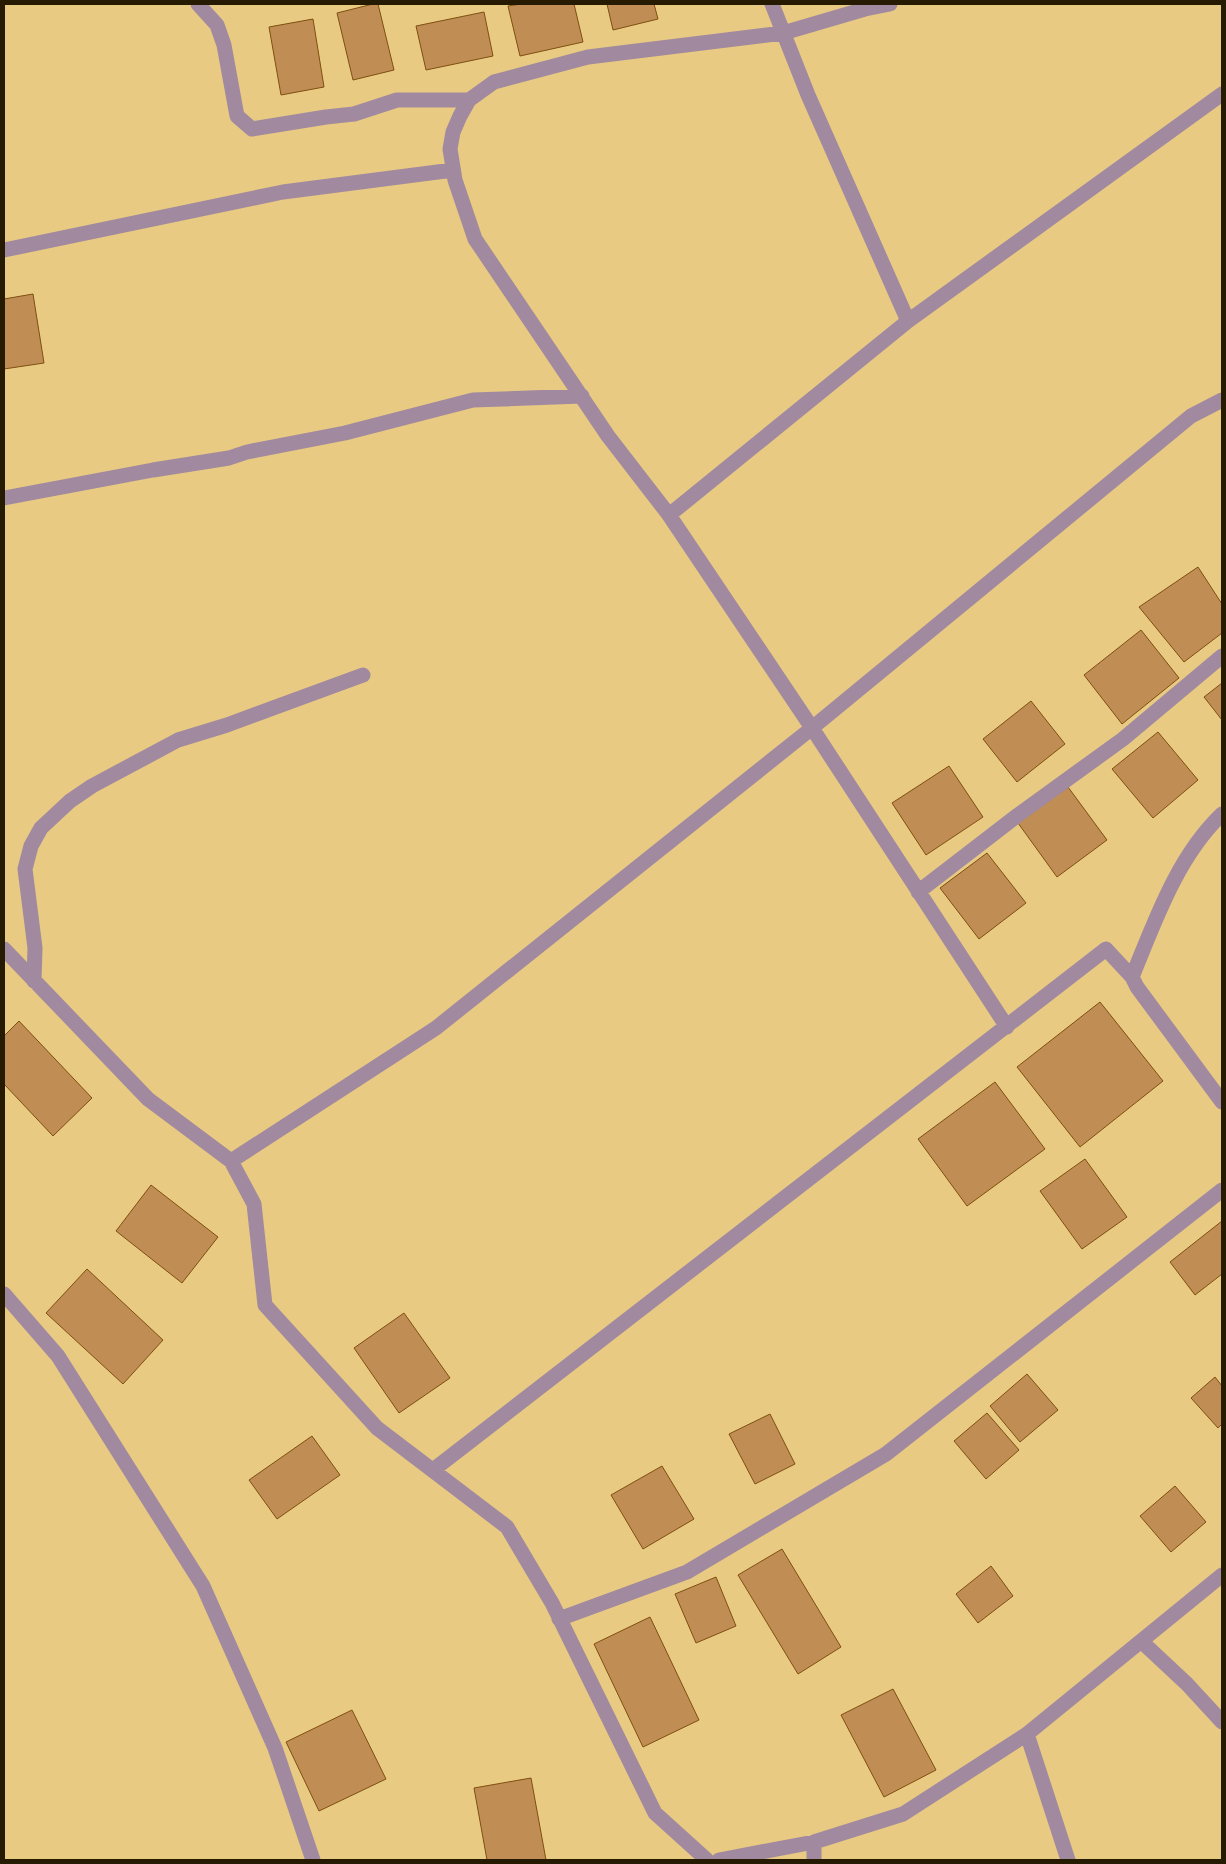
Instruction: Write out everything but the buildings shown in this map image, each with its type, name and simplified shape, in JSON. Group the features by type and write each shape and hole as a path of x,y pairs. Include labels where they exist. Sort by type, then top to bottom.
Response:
{"street":[{"path":"198,4 217,24 224,45 237,116 252,129 354,114 397,100 469,100"},
{"path":"772,4 808,95 908,321"},
{"path":"890,4 865,9 783,33 588,57 494,82 469,100 453,132 450,149 455,180 475,239 608,436 669,515 812,728 1006,1027"},
{"path":"669,515 908,321 1222,94"},
{"path":"4,250 283,192 454,170"},
{"path":"4,498 228,458 247,452 345,433 473,400 582,396"},
{"path":"231,1161 436,1028 812,728 1191,416 1222,400"},
{"path":"918,892 1018,815 1123,739 1222,656"},
{"path":"34,981 34,948 25,869 31,846 41,828 70,801 92,786 178,740 227,725 363,675"},
{"path":"1132,976 1162,906 1188,856 1222,814"},
{"path":"4,949 148,1099 231,1161 254,1204 265,1305 377,1428 508,1527 560,1619 655,1813 708,1860"},
{"path":"433,1470 1106,949 1132,976 1137,987 1222,1102"},
{"path":"560,1619 687,1572 886,1454 1222,1190"},
{"path":"4,1294 58,1356 203,1586 274,1748 313,1860"},
{"path":"719,1860 814,1842 903,1814 1027,1734 1222,1575"},
{"path":"1141,1641 1187,1684 1222,1722"},
{"path":"1027,1734 1068,1860"},
{"path":"814,1842 814,1860"}]}
